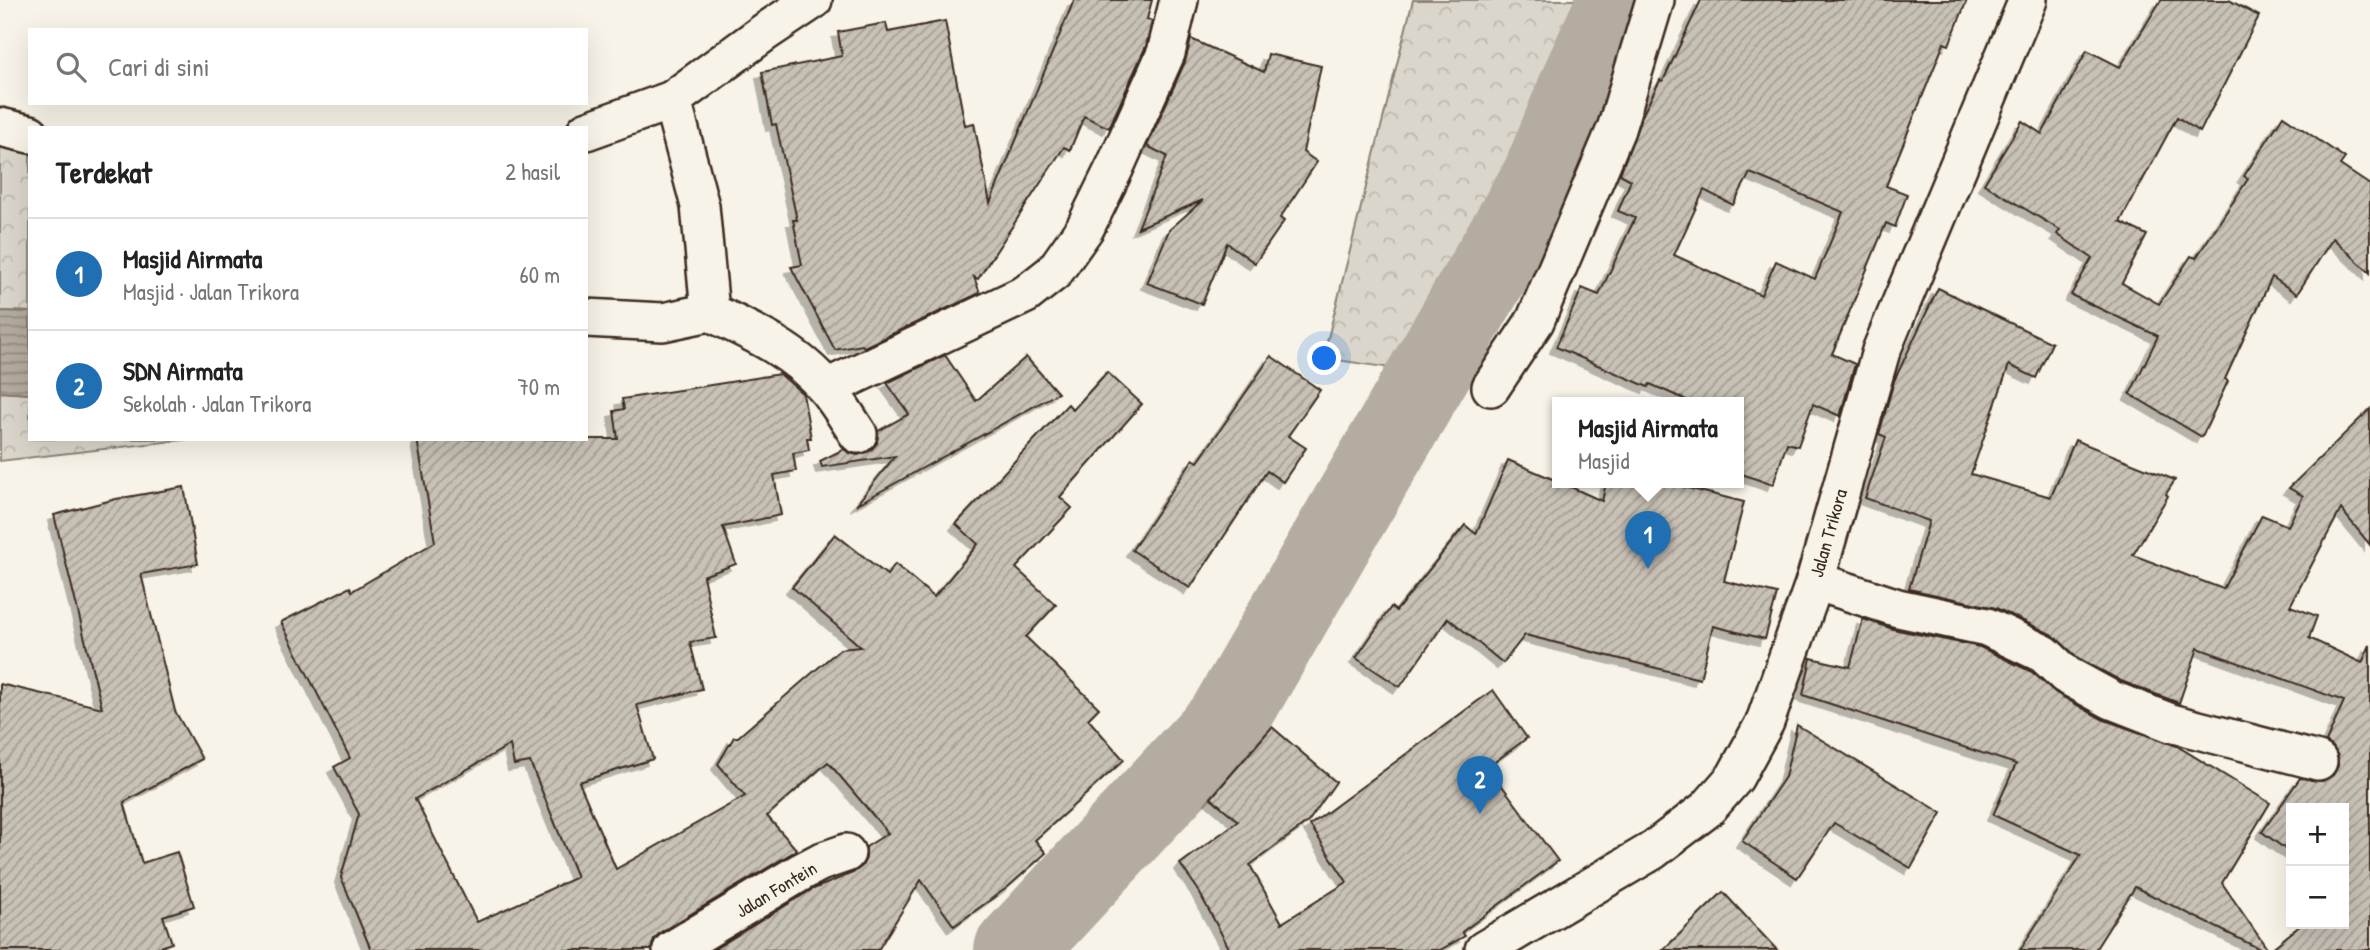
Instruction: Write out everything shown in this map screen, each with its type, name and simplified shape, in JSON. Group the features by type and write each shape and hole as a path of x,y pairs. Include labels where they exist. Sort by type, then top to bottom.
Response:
{"street":[{"path":"588,130 672,100 813,0"},
{"path":"827,388 1026,294 1054,272 1085,228 1115,167 1166,53 1180,0"},
{"path":"1491,387 1535,321 1615,129 1655,0"},
{"name":"Jalan Trikora","path":"1483,950 1652,851 1707,809 1735,777 1765,722 1815,581 1881,351 2028,0"},
{"path":"672,100 700,206 710,312"},
{"path":"0,127 28,134"},
{"path":"588,318 663,322 710,312 767,338 807,369 827,388 858,434"},
{"path":"1815,581 1898,608 1987,627 2044,654 2066,675 2112,700 2171,723 2319,761"},
{"name":"Jalan Fontein","path":"672,950 801,872 846,853"}],"green space":[{"path":"1413,0 1673,0 1590,173 1398,369 1323,358"},
{"path":"0,119 28,127 28,312 0,311"},
{"path":"0,392 28,394 28,441 174,441 0,461"}],"shaded area":[{"path":"0,311 28,312 28,394 0,392"}],"building":[{"path":"1074,0 1152,0 1147,19 1152,21 1146,46 1109,128 1084,116 1070,150 1064,147 978,279 974,277 980,293 864,347 862,345 835,350 791,267 802,265 793,220 797,220 776,124 772,125 762,72 842,56 838,32 886,23 888,32 945,21 965,125 974,123 990,203"},
{"path":"1701,0 1967,0 1949,45 1944,43 1886,186 1907,194 1895,227 1886,223 1832,354 1855,364 1840,416 1813,404 1798,446 1787,443 1773,485 1744,475 1744,397 1679,397 1650,384 1648,387 1556,347 1582,288 1599,295 1635,218 1618,211 1631,180 1620,174 1642,116 1660,80 1663,81","holes":["1750,173 1843,212 1815,279 1776,261 1761,295 1674,255 1704,190 1733,205"]},
{"path":"2161,0 2229,0 2259,16 2200,132 2177,117 2120,222 2147,235 2122,283 2159,304 2191,256 2196,258 2248,179 2244,176 2283,116 2345,158 2340,165 2370,185 2370,273 2333,238 2297,294 2272,277 2225,379 2228,381 2202,437 2130,394 2158,336 2071,295 2092,258 2057,234 2060,230 1984,184 2022,121 2042,134 2087,50 2120,67"},
{"path":"1191,39 1264,72 1268,54 1321,66 1303,152 1317,162 1280,218 1284,221 1255,263 1227,243 1202,304 1147,283 1169,230 1203,200 1138,228 1167,156 1147,146 1185,62"},
{"path":"1938,288 2052,343 2036,378 2009,365 1971,474 2051,497 2075,440 2175,480 2133,555 2223,589 2262,515 2288,526 2303,496 2289,488 2370,409 2370,545 2341,509 2290,606 2317,616 2309,638 2362,663 2370,645 2370,950 2270,950 2296,929 2349,929 2349,803 2286,803 2286,849 2262,832 2300,778 2323,781 2333,775 2338,766 2338,756 2326,742 2344,701 2198,648 2179,703 2121,681 2078,658 2053,635 1996,608 1909,589 1929,521 1865,498 1886,437 1879,434 1894,381"},
{"path":"945,355 976,401 1026,357 1058,393 856,505 895,456 822,467 820,461 844,449 858,455 870,451 877,443 878,431 909,414 887,383"},
{"path":"1271,356 1320,390 1288,436 1306,448 1283,482 1267,471 1190,588 1132,550 1193,459 1198,462"},
{"path":"1107,372 1142,404 1060,497 1072,508 1016,568 1056,605 1026,637 1099,708 1088,719 1124,760 1035,840 1046,853 1008,887 954,926 921,880 878,950 713,950 811,890 853,873 862,866 866,858 866,847 888,833 828,762 767,816 797,850 661,932 654,939 651,950 371,950 341,877 359,814 334,767 350,758 281,622 350,587 352,591 435,542 417,441 618,439 614,411 624,409 622,399 780,374 803,394 811,438 807,438 809,450 793,453 796,471 774,475 781,515 723,527 736,564 703,576 716,638 690,642 702,689 637,705 653,759 579,782 616,869 745,796 718,764 734,737 738,737 840,649 861,647 792,587 835,534 887,575 895,564 934,597 978,544 956,524 1068,404 1073,410","holes":["510,745 514,765 530,762 577,877 477,922 415,799"]},
{"path":"1508,460 1552,479 1552,488 1573,488 1602,501 1605,488 1688,488 1744,502 1724,581 1777,594 1765,639 1713,626 1700,679 1525,635 1503,663 1448,618 1400,687 1356,658 1391,607 1396,611 1465,525 1476,534"},
{"path":"184,487 198,564 141,574 175,711 202,759 124,802 142,863 177,852 194,906 163,916 172,943 152,950 0,950 0,684 102,708 54,515 116,499"},
{"path":"1863,619 1893,629 1980,647 2032,672 2056,693 2102,719 2177,746 2270,803 2222,883 2268,950 2262,950 2135,887 2095,950 2020,950 2081,855 1993,815 2016,764 1803,695 1811,658 1850,667"},
{"path":"1493,690 1527,738 1488,767 1558,861 1462,932 1465,936 1440,950 1230,950 1197,888 1180,864 1238,821 1211,798 1272,727 1336,782 1308,822 1250,865 1282,923 1347,882 1310,825"},
{"path":"1797,725 1942,813 1911,868 1834,823 1797,878 1742,841 1785,777"},
{"path":"1723,892 1777,950 1663,950"}],"waterway":[{"path":"1015,950 1228,720 1543,177 1619,0"}],"place":[{"name":"Masjid Airmata","path":"1648,569"},
{"name":"SDN Airmata","path":"1480,814"}]}
